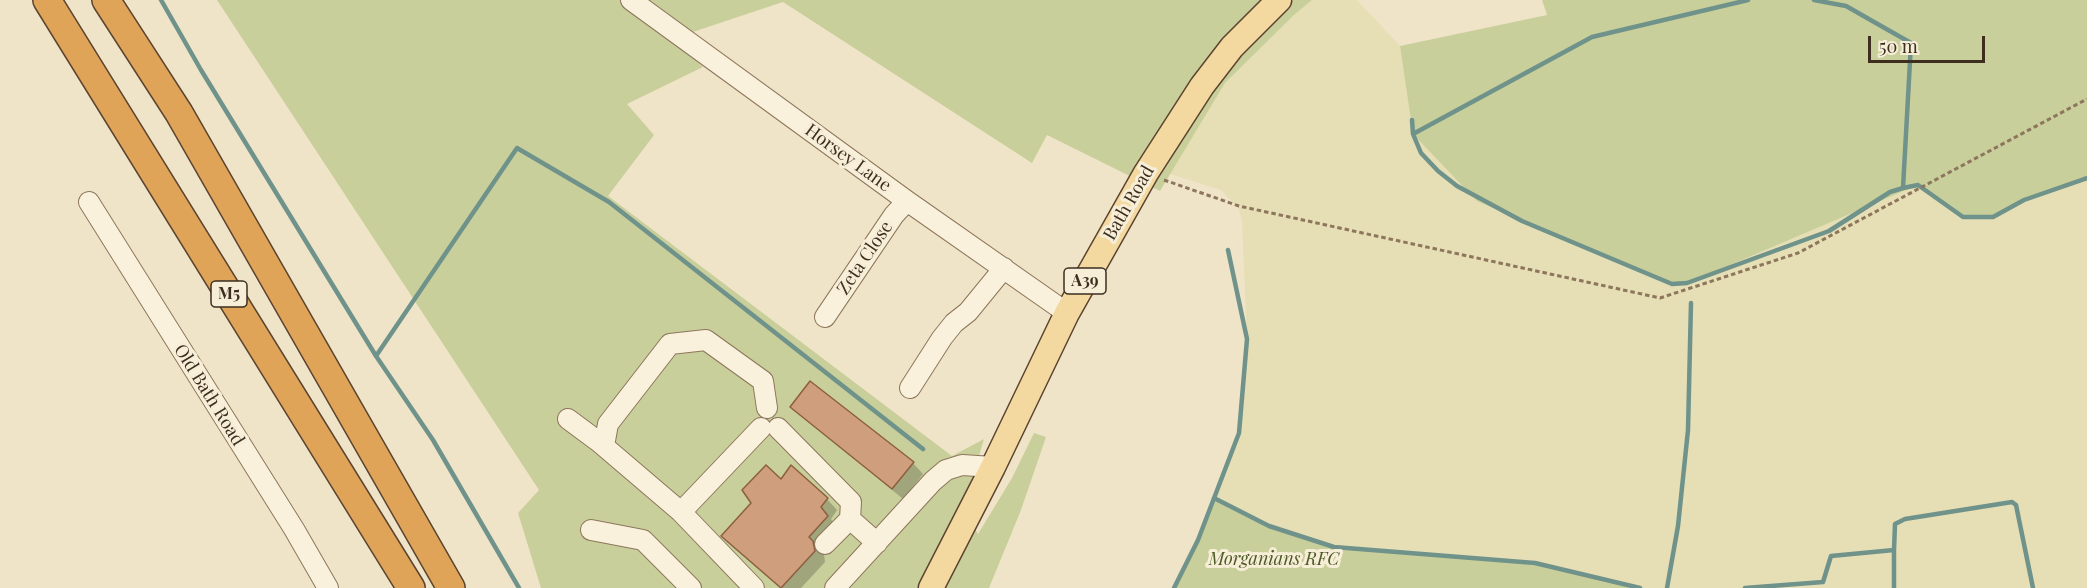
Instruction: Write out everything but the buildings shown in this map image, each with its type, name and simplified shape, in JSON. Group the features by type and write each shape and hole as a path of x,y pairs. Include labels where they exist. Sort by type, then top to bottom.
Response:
{"highway":[{"name":"M5","path":"47,0 411,588"},
{"name":"M5","path":"106,0 179,113 451,588"}],"main road":[{"name":"Bath Road","path":"931,588 993,467 1067,313 1146,173 1232,47 1279,0"}],"street":[{"name":"Horsey Lane","path":"632,0 907,201 1067,313"},
{"name":"Zeta Close","path":"825,317 894,214 907,201"},
{"name":"Old Bath Road","path":"89,202 294,529 328,588"},
{"path":"910,388 942,338 954,323 973,316 1004,268"},
{"path":"604,446 608,424 670,344 706,340 763,381 767,408 761,411 758,422 769,428 851,502 850,519 825,544"},
{"path":"568,419 604,446 681,512 754,588"},
{"path":"681,512 769,428"},
{"path":"835,588 946,470 962,465 993,467"},
{"path":"850,519 877,543"},
{"path":"591,530 643,540 691,588"}],"path":[{"path":"1146,173 1239,206 1660,298 1798,253 2087,99"}],"shaded area":[{"path":"1312,0 1357,0 1400,46 1413,134 1487,201 1522,221 1672,284 1688,283 1918,185 1963,217 1993,217 2024,200 2087,178 2087,588 1628,588 1628,585 1535,563 1334,547 1269,526 1214,498 1239,433 1247,339 1242,221 1239,209 1221,190 1170,174 1225,83"}],"green space":[{"path":"217,0 1312,0 1225,83 1160,191 1047,135 1032,163 783,2 672,39 703,67 627,104 654,135 608,196 952,456 984,439 964,507 978,534 1012,478 1034,433 1046,437 1021,510 989,588 541,588 518,513 539,490"},
{"path":"1542,0 2087,0 2087,178 2024,200 1993,217 1963,217 1918,185 1688,283 1672,284 1477,201 1413,134 1400,46 1547,15"},
{"name":"Morganians RFC","path":"1214,498 1269,526 1334,547 1535,563 1629,585 1628,588 1174,588 1198,540"}],"waterway":[{"path":"161,0 201,70 376,356 433,440 519,588"},
{"path":"1412,120 1413,134 1592,37 1748,0"},
{"path":"1814,0 1846,6 1911,43 1903,188"},
{"path":"1413,134 1421,153 1457,186 1522,221 1672,284 1687,283 1829,231 1890,192 1903,188 1918,185 1963,217 1993,217 2024,200 2087,178"},
{"path":"376,356 517,148 609,202 923,449"},
{"path":"1174,588 1198,540 1239,433 1247,339 1228,250"},
{"path":"1667,588 1678,526 1688,430 1691,303"},
{"path":"1214,498 1269,526 1334,547 1535,563 1640,588"},
{"path":"1745,588 1823,582 1831,556 1894,550 1895,524 1905,519 2012,502 2016,505 2033,588"},
{"path":"1894,550 1894,588"}]}
